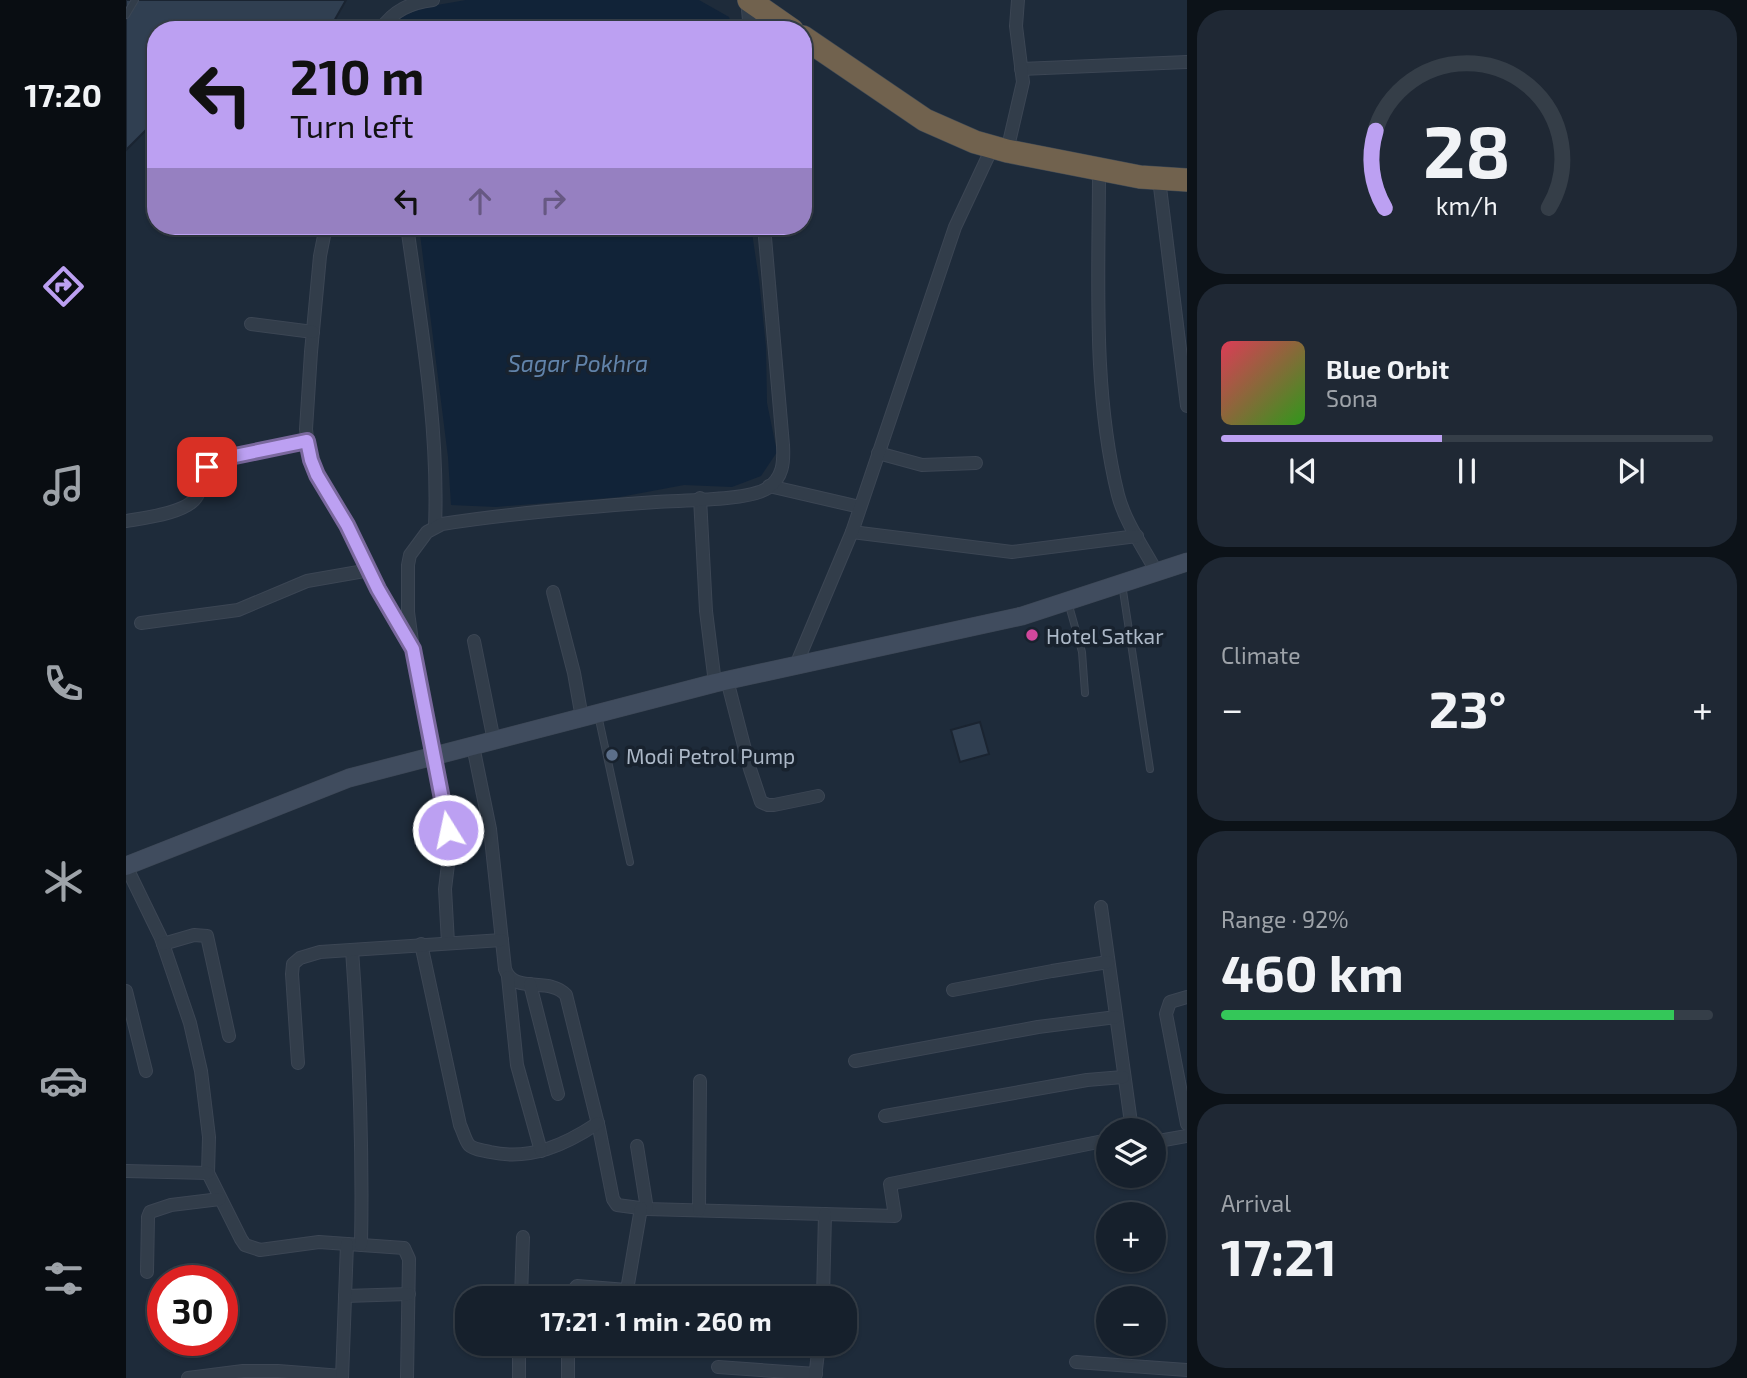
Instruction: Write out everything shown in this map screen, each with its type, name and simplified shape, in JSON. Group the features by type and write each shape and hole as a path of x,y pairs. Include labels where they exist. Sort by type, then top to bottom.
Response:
{"highway":[{"path":"759,5 780,21"},
{"path":"812,43 925,120 951,134 1000,150 1099,170 1187,180"}],"street":[{"path":"390,21 404,7 433,0"},
{"path":"796,665 852,532 955,227 1000,150 1022,93 1016,26 1018,0"},
{"path":"1021,69 1187,62"},
{"path":"1099,170 1099,312 1103,400 1118,497 1156,571"},
{"path":"1159,178 1187,406"},
{"path":"324,235 313,332 307,441 311,460 378,589 413,649"},
{"path":"408,235 423,332 436,459 435,527"},
{"path":"448,943 445,889 450,848 413,649 408,612 410,555 416,545 435,527 472,520 748,495 769,486 781,474 784,452 765,235"},
{"path":"251,324 313,332"},
{"path":"126,522 180,510 193,502 207,467 214,462 307,441"},
{"path":"878,453 922,465 976,463"},
{"path":"769,486 860,507"},
{"path":"700,498 706,611 721,681 761,802 774,805 818,796"},
{"path":"852,532 1012,552 1137,536"},
{"path":"407,1378 410,1294 409,1259 404,1248 319,1242 267,1250 253,1249 241,1239 208,1173 209,1137 201,1071 190,1023 163,944 126,866 349,778 721,681 1022,615 1187,562"},
{"path":"141,623 238,610 307,581 370,570"},
{"path":"553,592 574,673 590,716"},
{"path":"474,641 494,741"},
{"path":"473,746 490,829 517,1065 541,1152"},
{"path":"1101,907 1130,1118"},
{"path":"163,944 194,935 207,936 229,1036"},
{"path":"298,1063 293,964 300,958 309,954 352,950 502,940"},
{"path":"421,944 460,1125 468,1143 473,1148 505,1155 541,1152 599,1129"},
{"path":"352,950 358,1031 361,1245"},
{"path":"953,990 1108,962"},
{"path":"508,977 514,982 553,986 566,995 613,1199 617,1205 644,1209 895,1216 890,1184 1096,1142"},
{"path":"530,984 558,1094"},
{"path":"126,991 146,1071"},
{"path":"1187,997 1170,1002 1166,1014 1187,1124"},
{"path":"855,1061 1038,1027 1116,1017"},
{"path":"885,1116 1087,1080 1123,1077"},
{"path":"699,1082 699,1210"},
{"path":"1166,1140 1187,1136"},
{"path":"628,1286 644,1209 637,1146"},
{"path":"126,1171 208,1173"},
{"path":"147,1265 150,1212 171,1205 220,1199"},
{"path":"823,1286 825,1214"},
{"path":"521,1286 523,1237"},
{"path":"188,1378 243,1371 278,1370 342,1377 347,1244"},
{"path":"345,1296 410,1294"},
{"path":"519,1356 519,1378"},
{"path":"568,1356 568,1378"},
{"path":"718,1367 816,1376 818,1356"},
{"path":"1076,1362 1187,1370"}],"lane":[{"path":"126,15 135,0"},
{"path":"1122,582 1150,769"},
{"path":"1068,600 1082,652 1084,693"},
{"path":"590,716 630,862"}],"water":[{"path":"466,0 699,0 729,17 730,21 395,21 420,8"},
{"name":"Sagar Pokhra","path":"420,235 752,235 766,347 767,403 777,452 761,476 732,487 684,485 620,497 496,507 451,505 448,457"}],"building":[{"path":"126,0 346,0 334,21 147,21 147,129 126,150"},
{"path":"980,722 989,754 960,762 951,730"}],"place":[{"name":"Hotel Satkar","path":"1032,635"},
{"name":"Modi Petrol Pump","path":"612,755"}],"route":[{"path":"207,467 225,458 307,441 317,475 347,525 378,589 413,649 448,830"}]}
